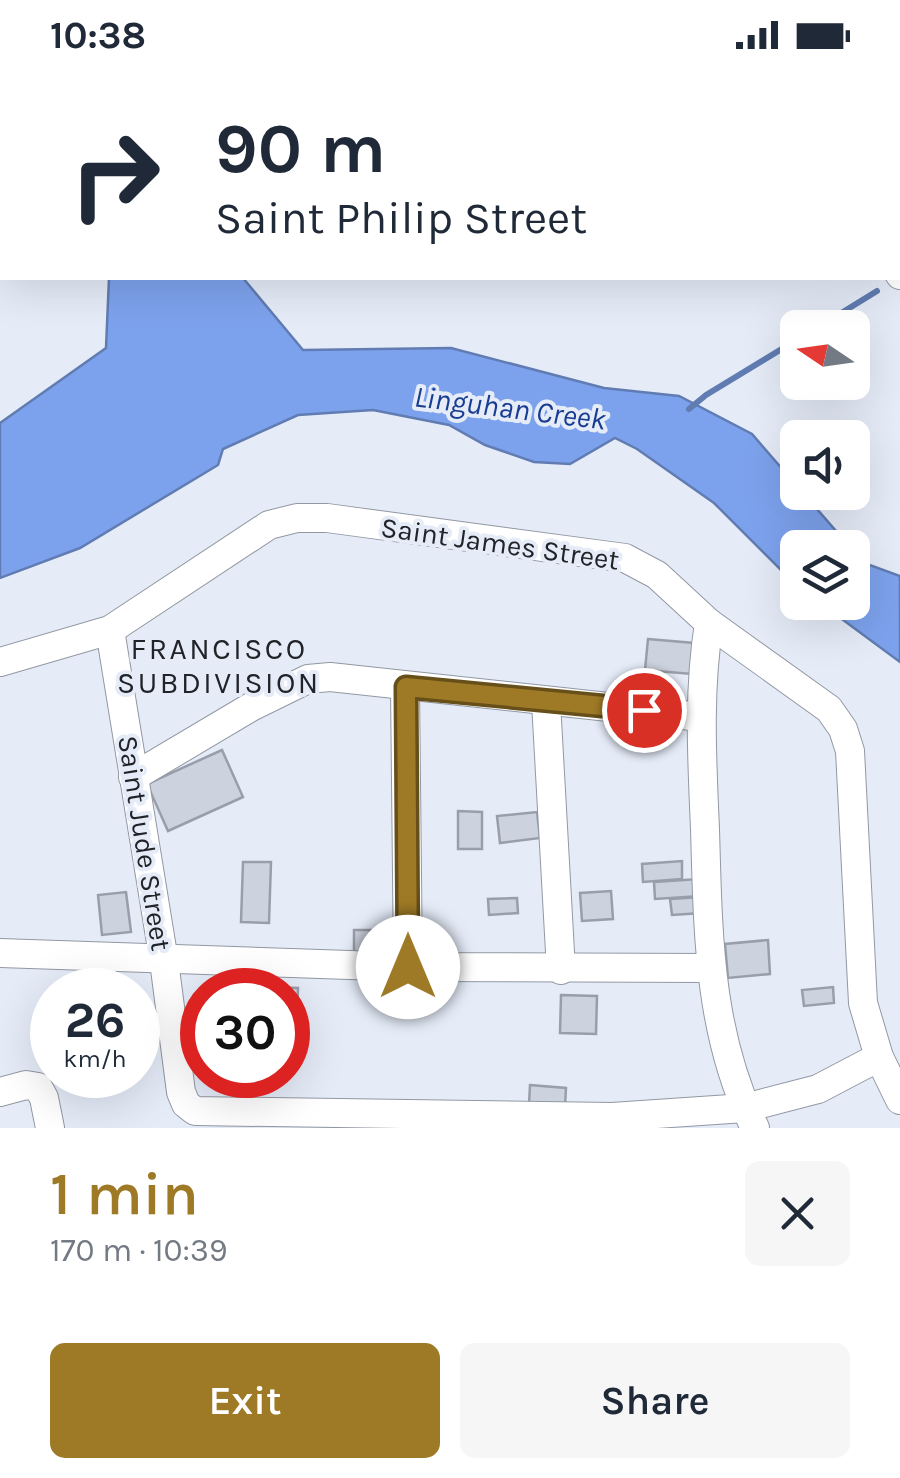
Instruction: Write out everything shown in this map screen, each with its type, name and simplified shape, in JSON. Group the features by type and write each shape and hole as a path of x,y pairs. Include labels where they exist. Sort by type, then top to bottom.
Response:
{"street":[{"name":"Saint James Street","path":"0,662 110,630 269,525 312,518 625,558 656,575 709,623 828,708 843,728 850,752 863,1004 879,1057 900,1100"},
{"path":"709,623 700,716 710,968 718,1024 750,1118 879,1057"},
{"name":"Saint Jude Street","path":"110,630 164,961 181,1092 186,1104 195,1111 750,1118"},
{"path":"133,777 251,707 308,680 351,678 700,716"},
{"path":"406,687 408,967"},
{"path":"546,702 561,970"},
{"path":"2,945 164,961 561,970 710,968"},
{"path":"0,1092 26,1085 38,1087 50,1128"}],"water":[{"name":"Linguhan Creek","path":"109,280 245,280 303,350 451,348 604,388 679,396 752,434 780,466 780,510 818,510 835,530 780,530 780,569 714,503 615,438 570,464 534,462 485,445 449,425 373,410 298,415 223,449 218,465 80,548 0,578 0,423 106,348"},
{"path":"870,565 900,576 900,662 843,620 870,620"}],"building":[{"path":"648,639 694,643 692,674 645,670"},
{"path":"222,750 243,797 168,831 147,784"},
{"path":"458,811 482,812 482,849 458,849"},
{"path":"537,812 540,838 500,843 497,816"},
{"path":"682,861 682,879 643,882 642,864"},
{"path":"243,862 271,862 269,923 241,922"},
{"path":"699,879 701,896 655,899 654,882"},
{"path":"611,891 613,919 582,921 580,893"},
{"path":"126,892 131,932 102,935 98,895"},
{"path":"700,897 702,913 672,915 670,899"},
{"path":"517,898 518,913 489,915 488,899"},
{"path":"354,930 371,930 371,956 354,956"},
{"path":"768,940 770,974 728,978 725,944"},
{"path":"833,987 834,1003 804,1006 802,990"},
{"path":"561,995 597,996 596,1034 560,1033"},
{"path":"530,1085 566,1088 565,1106 529,1104"}],"waterway":[{"path":"846,310 877,291"},
{"path":"689,409 780,350"}],"district":[{"name":"FRANCISCO SUBDIVISION","path":"219,666"}],"route":[{"path":"408,967 406,687 644,710"}]}
